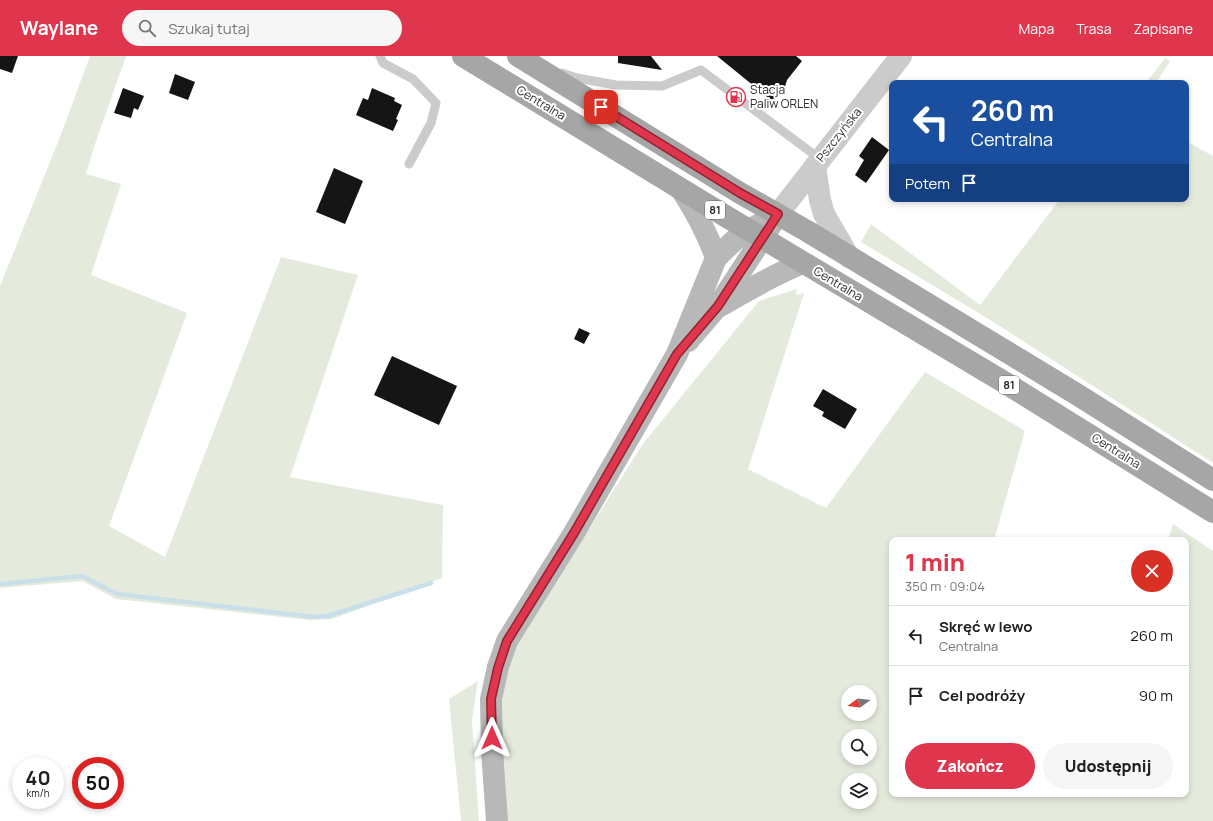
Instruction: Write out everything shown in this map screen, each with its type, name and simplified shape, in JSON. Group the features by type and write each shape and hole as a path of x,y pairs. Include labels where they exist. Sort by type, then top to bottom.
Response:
{"main road":[{"name":"Centralna","path":"463,56 681,189 1010,386 1213,512"},
{"name":"81","path":"522,58 740,193 778,214 1078,395 1213,480"},
{"path":"681,189 702,222 709,236 716,258"},
{"path":"677,354 718,306 756,234 778,214"},
{"path":"497,821 492,751 491,699 498,668 507,641 574,533 677,354 716,258 729,244 756,234"},
{"path":"718,306 758,286 781,271 803,262"}],"street":[{"name":"Pszczyńska","path":"778,214 901,56"},
{"path":"818,162 819,193 824,214 849,257"}],"lane":[{"path":"380,56 383,63 414,79 436,103 431,123 409,164"},
{"path":"522,58 577,78 616,85 662,86 701,70 818,162"}],"green space":[{"path":"90,56 126,56 86,174 121,184 91,275 187,313 109,526 165,557 281,257 358,275 290,477 443,505 442,578 332,619 309,620 116,599 82,581 0,588 0,286 60,137"},
{"path":"1165,58 1170,61 1158,80 1148,80"},
{"path":"1189,143 1213,156 1213,463 995,323 861,242 871,224 980,305 1058,202 1189,202"},
{"path":"797,289 796,295 804,293 748,469 826,508 925,372 1025,431 995,537 889,537 889,797 1189,797 1189,537 1169,537 1173,524 1213,551 1213,821 499,821 495,707 517,644 642,445 759,301"},
{"path":"478,681 472,721 479,821 461,821 449,699"}],"building":[{"path":"0,56 18,56 12,73 0,69"},
{"path":"618,56 651,56 662,70 618,63"},
{"path":"717,56 796,56 802,61 787,80 784,90 778,97 771,100"},
{"path":"175,74 195,82 188,100 169,93"},
{"path":"123,88 144,96 138,110 134,108 131,118 114,113"},
{"path":"372,88 395,98 394,101 402,105 393,131 356,115 363,98 368,100"},
{"path":"872,137 889,150 866,183 855,175 864,160 859,156"},
{"path":"334,168 363,181 345,224 316,212"},
{"path":"579,328 590,333 584,344 574,339"},
{"path":"392,356 457,386 439,425 374,395"},
{"path":"823,389 857,409 845,429 822,416 824,412 813,406"}],"waterway":[{"path":"0,584 82,576 117,594 314,617 328,616 431,583"}],"place":[{"name":"Stacja Paliw ORLEN","path":"736,97"}],"route":[{"path":"492,738 491,699 498,668 507,641 574,533 677,354 718,306 778,214 740,193 601,107"}]}
